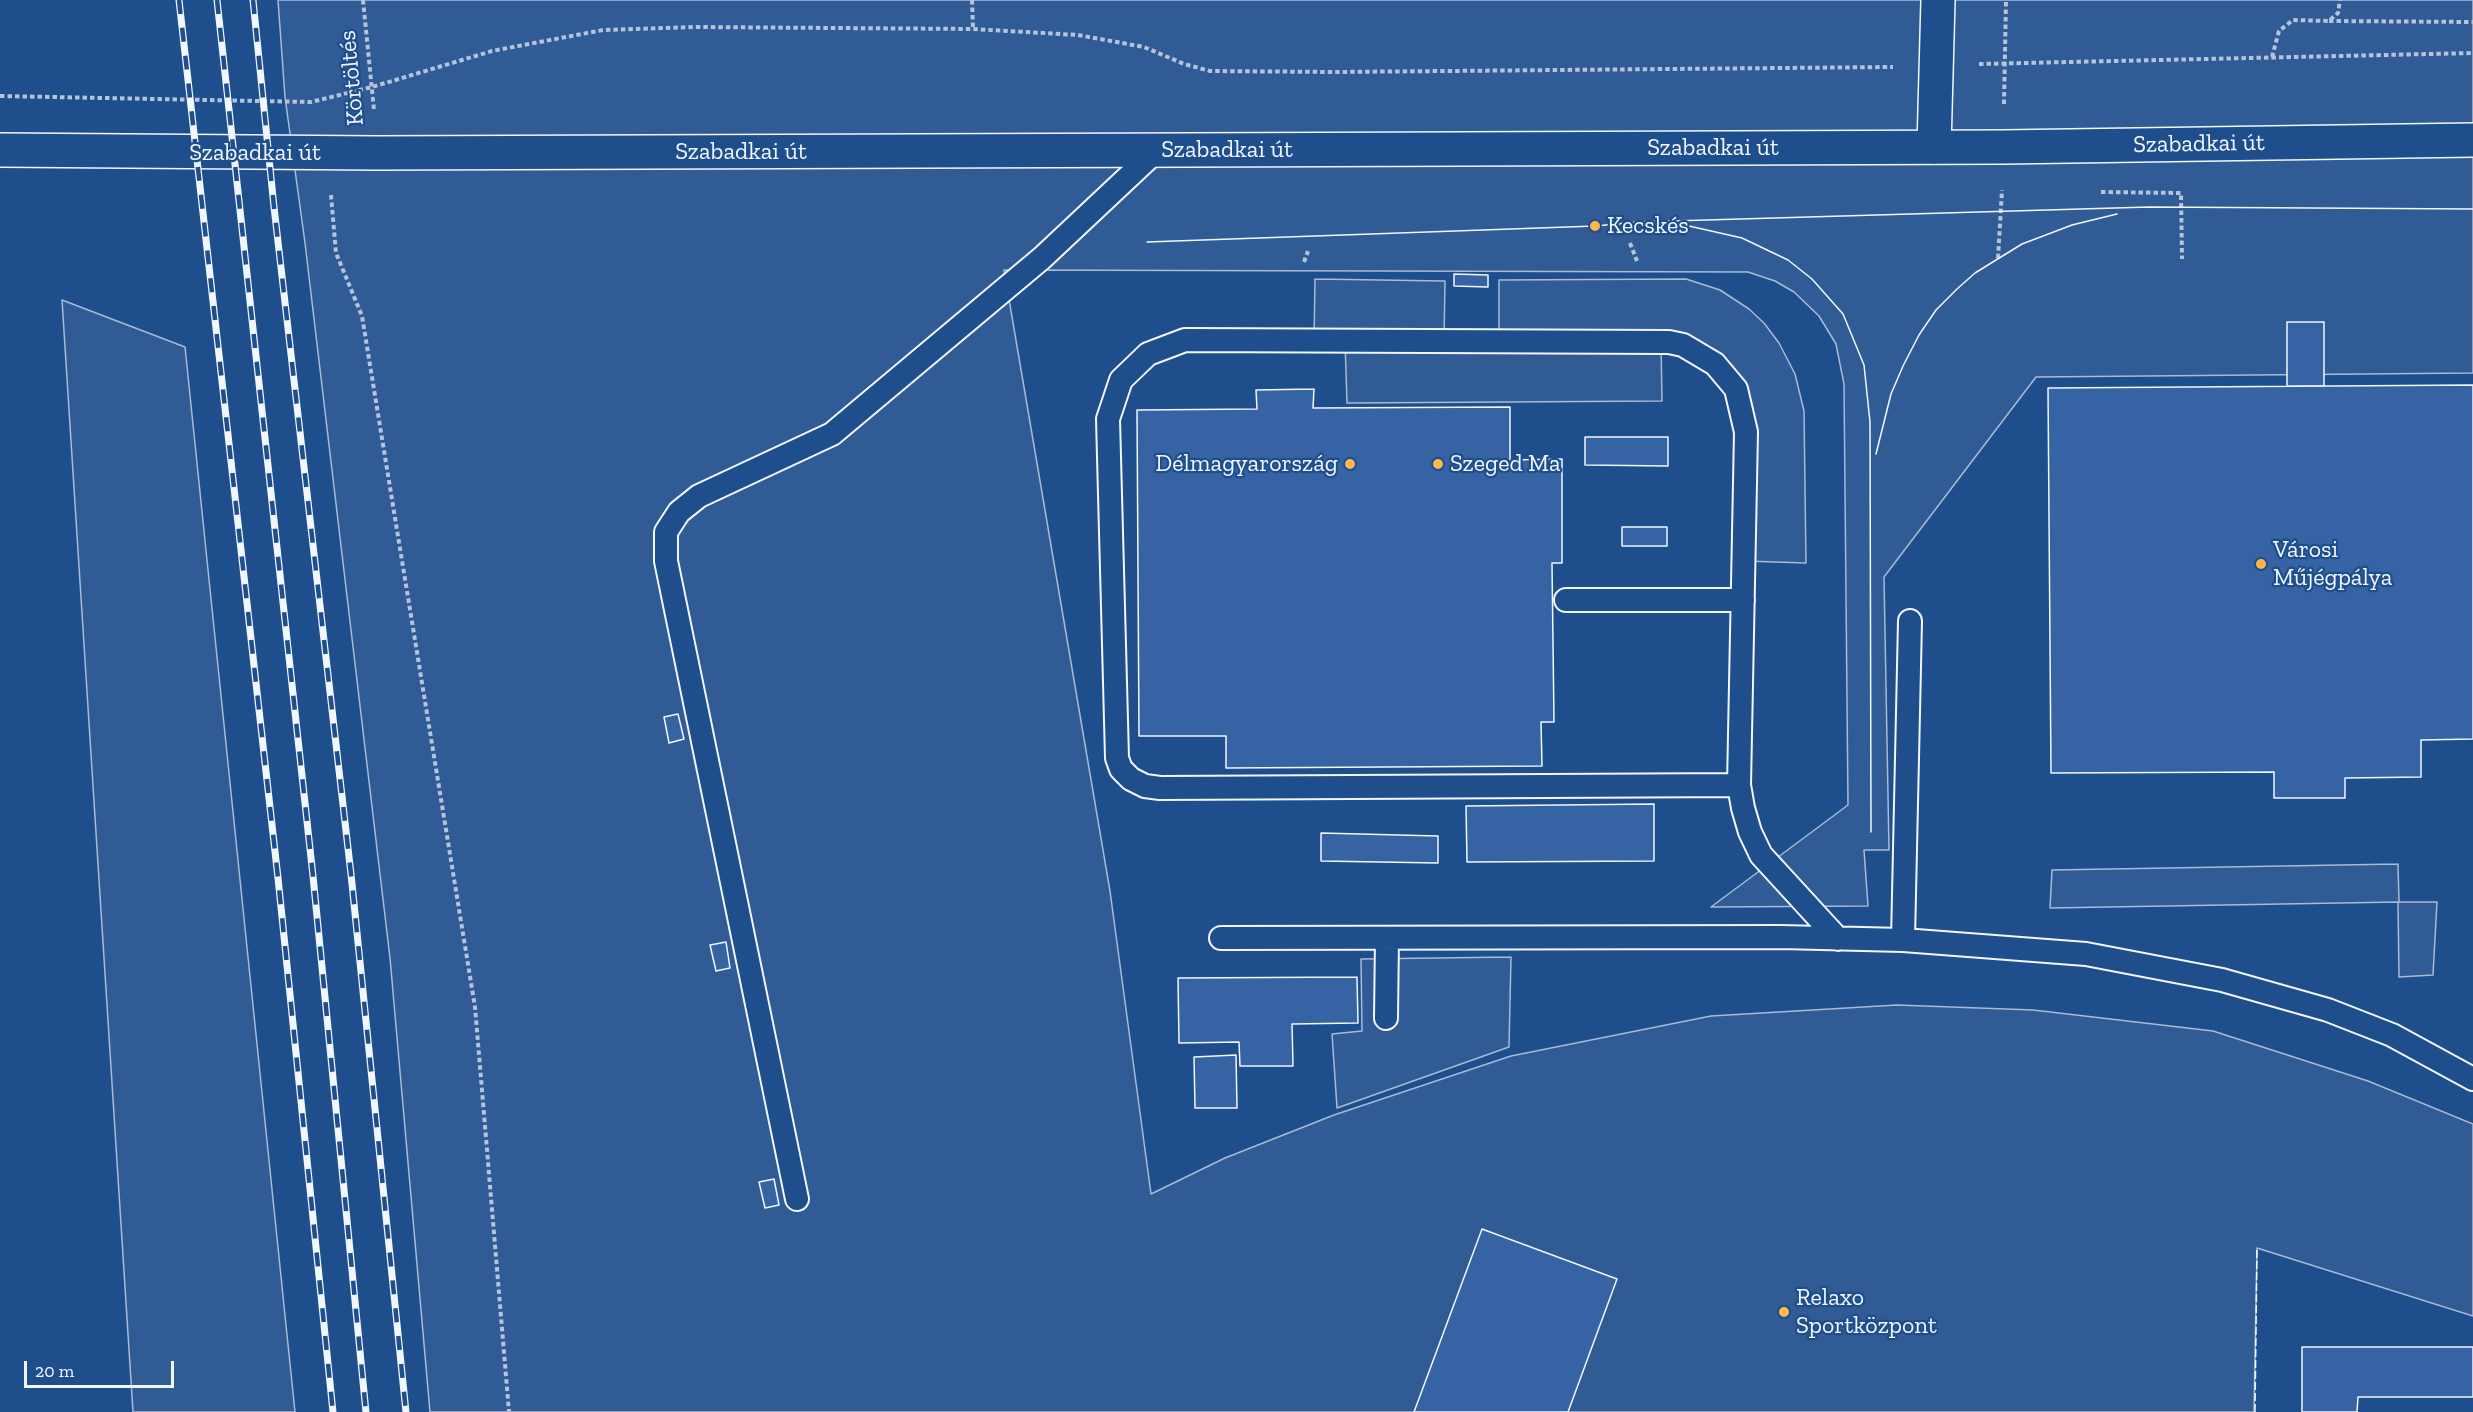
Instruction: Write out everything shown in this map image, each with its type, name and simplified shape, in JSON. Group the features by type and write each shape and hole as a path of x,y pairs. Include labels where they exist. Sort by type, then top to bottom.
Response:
{"main road":[{"path":"1934,147 1938,0"},
{"name":"Szabadkai út","path":"0,150 377,153 1934,147 2467,138"}],"lane":[{"path":"797,1199 666,561 666,532 679,513 699,496 832,434 1042,258 1157,150"},
{"path":"1739,785 1160,788 1145,786 1131,779 1121,769 1117,758 1108,419 1121,380 1148,354 1185,340 1669,342 1683,345 1715,364 1736,389 1746,432 1739,785 1750,832 1761,855 1838,939"},
{"path":"1566,600 1743,600"},
{"path":"1902,940 1910,621"},
{"path":"1221,938 1902,940 2086,954 2222,980 2328,1010 2392,1035 2473,1079"},
{"path":"1386,1018 1387,938"}],"path":[{"name":"Körtöltés","path":"363,0 377,153"},
{"path":"972,0 973,29"},
{"path":"2329,21 2338,13 2340,0"},
{"path":"2272,57 2279,31 2293,20 2473,22"},
{"path":"0,96 311,102 372,87 492,51 603,30 696,27 973,29 1078,35 1144,47 1184,64 1210,71 1334,72 1937,66 2473,53"},
{"path":"326,153 336,253 362,316 475,1007 508,1412"},
{"path":"2181,193 2181,259"},
{"path":"1630,243 1637,261"},
{"path":"1304,262 1308,251"}],"shaded area":[{"path":"278,0 2473,0 2473,373 2036,377 1884,577 1889,850 1864,850 1868,906 1711,907 1848,805 1844,384 1836,344 1819,316 1794,292 1775,281 1748,272 1004,270 1110,891 1151,1194 1225,1158 1334,1115 1511,1056 1711,1016 1897,1005 2033,1010 2213,1031 2368,1081 2473,1124 2473,1316 2257,1248 2254,1412 430,1412 390,958 305,243 285,97"},
{"path":"1315,279 1445,281 1444,340 1499,340 1499,280 1686,279 1720,290 1749,309 1764,323 1779,343 1795,374 1804,411 1806,563 1744,561 1736,389 1661,342 1662,401 1347,403 1345,341 1314,340"},
{"path":"62,300 185,347 295,1412 133,1412"},
{"path":"2398,864 2399,902 2437,902 2433,975 2399,977 2398,902 2050,908 2052,870"},
{"path":"1511,957 1509,1047 1337,1108 1332,1034 1362,1031 1361,959"}],"building":[{"path":"1454,274 1488,275 1488,287 1454,286"},
{"path":"2287,322 2324,322 2324,386 2287,386"},
{"name":"Városi Műjégpálya","path":"2473,385 2473,739 2421,740 2421,777 2345,778 2345,798 2274,798 2274,772 2051,773 2048,388"},
{"path":"1314,389 1313,408 1510,407 1510,460 1562,459 1562,563 1552,563 1554,722 1541,722 1542,766 1226,768 1226,736 1139,736 1137,410 1257,409 1256,390"},
{"path":"1585,437 1668,437 1668,466 1585,465"},
{"path":"1622,527 1667,527 1667,546 1622,546"},
{"path":"678,714 684,739 669,743 664,717"},
{"path":"1654,804 1654,861 1467,862 1466,806"},
{"path":"1321,833 1438,836 1438,863 1321,861"},
{"path":"726,942 730,968 716,971 710,945"},
{"path":"1357,977 1358,1023 1292,1024 1293,1066 1240,1066 1239,1042 1179,1043 1178,978"},
{"path":"1236,1055 1237,1108 1195,1108 1194,1057"},
{"path":"774,1179 779,1205 765,1208 759,1182"},
{"path":"1482,1229 1617,1279 1568,1412 1414,1412"},
{"path":"2302,1347 2473,1347 2473,1397 2358,1397 2357,1412 2302,1412"}],"tram line":[{"path":"1147,242 1595,226 1638,222 2149,207 2473,209"},
{"path":"1876,454 1891,394 1903,366 1919,335 1936,310 1957,289 1975,273 2022,244 2072,225 2117,214"},
{"path":"1689,226 1742,238 1788,260 1812,279 1843,314 1864,365 1870,422 1871,832"}],"railway":[{"path":"179,0 278,878 333,1412"},
{"path":"217,0 313,876 366,1412"},
{"path":"253,0 274,207 351,874 406,1412"}],"fence":[{"path":"2255,1412 2257,1248"}],"place":[{"name":"Kecskés","path":"1595,226"},
{"name":"Délmagyarország","path":"1350,464"},
{"name":"Szeged Ma","path":"1438,464"},
{"name":"Városi Műjégpálya","path":"2261,564"},
{"name":"Relaxo Sportközpont","path":"1784,1312"}]}
